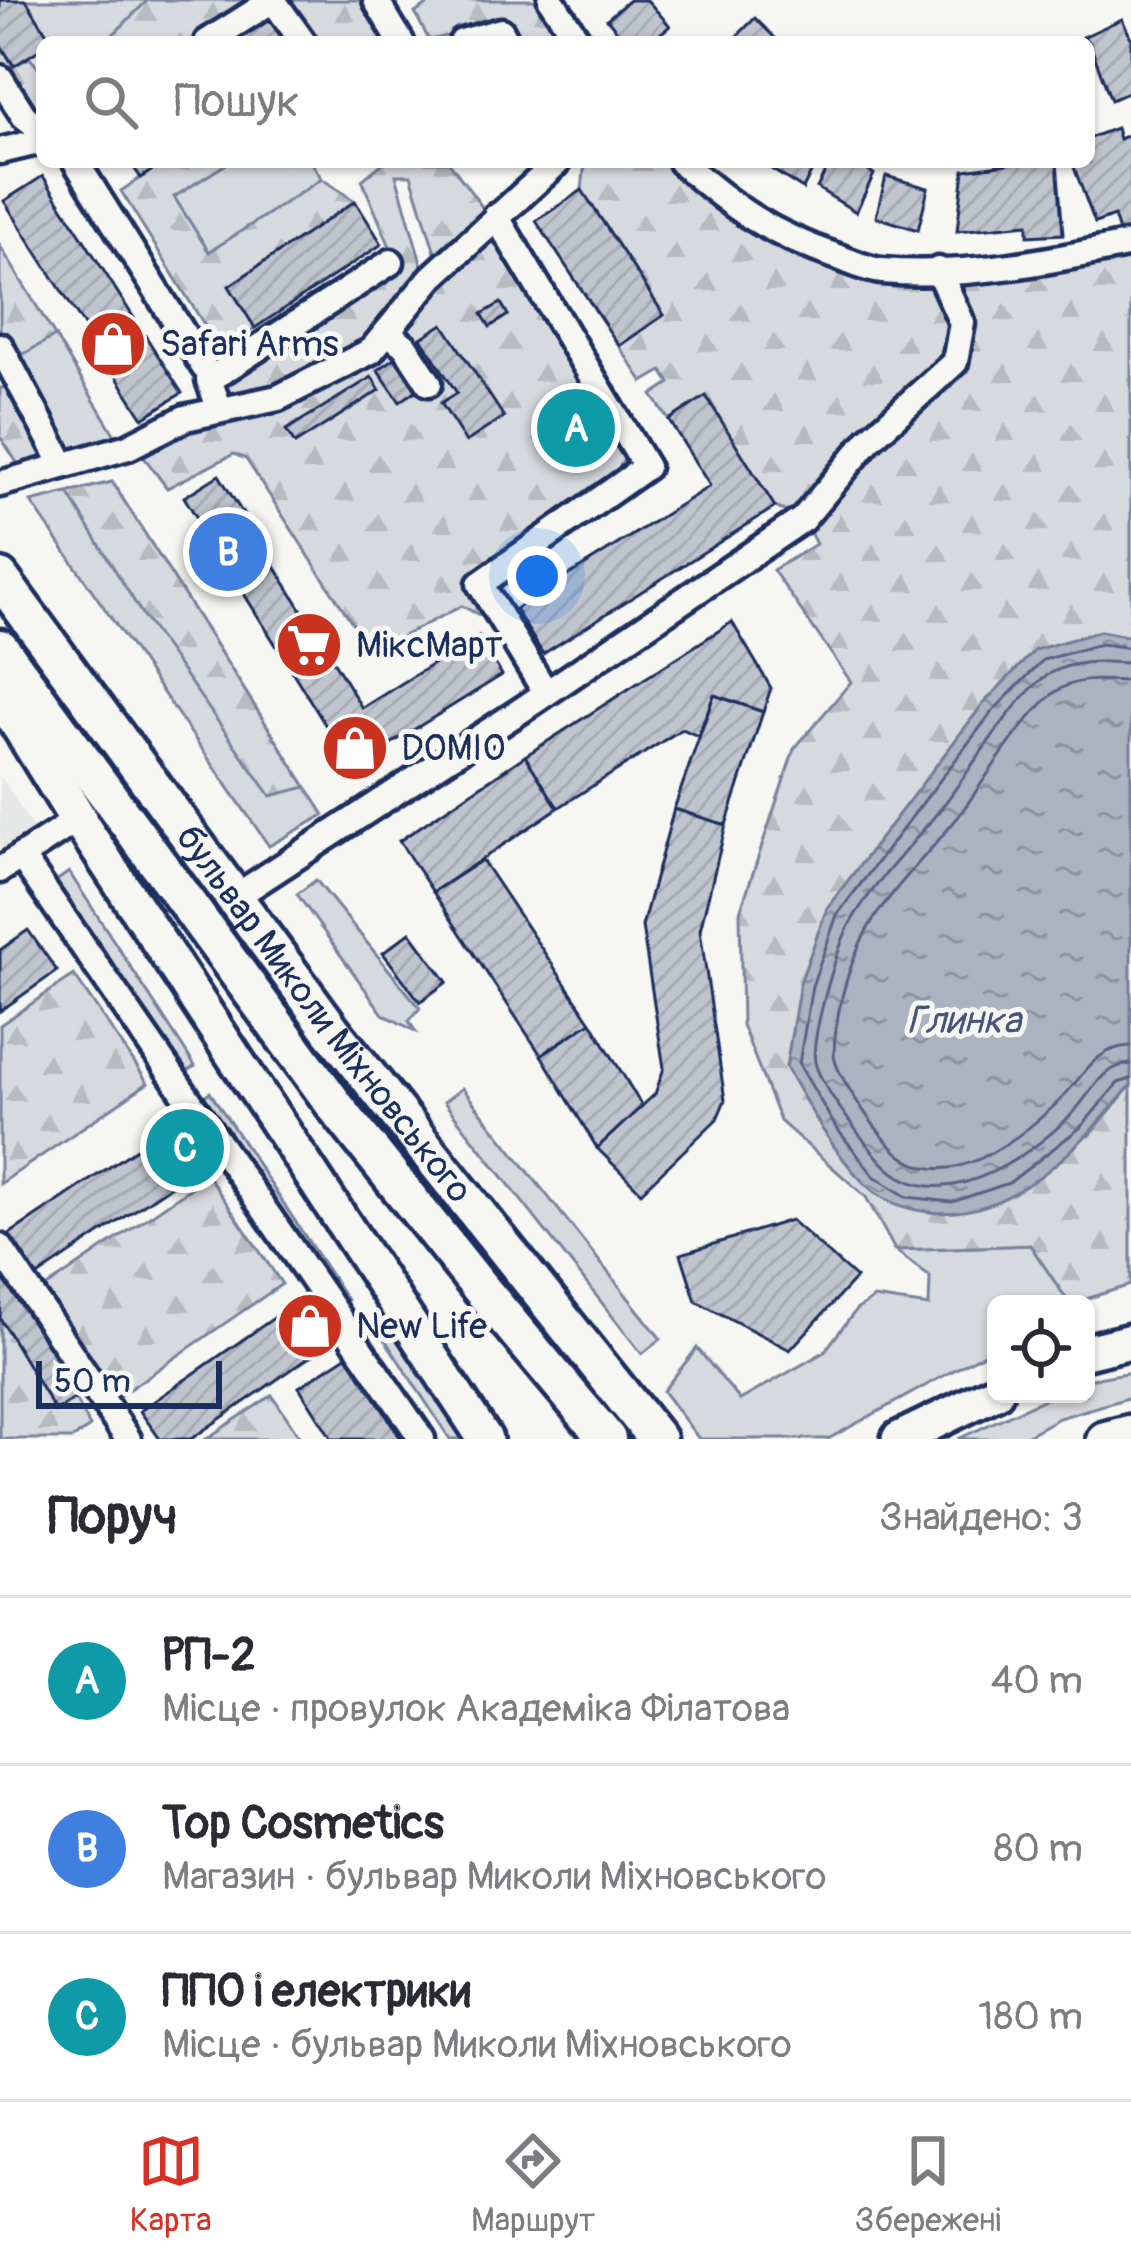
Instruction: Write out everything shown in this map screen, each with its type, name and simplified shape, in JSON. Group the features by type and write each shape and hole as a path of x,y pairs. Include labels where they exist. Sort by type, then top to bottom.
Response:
{"highway":[{"name":"бульвар Миколи Міхновського","path":"0,578 399,1118 650,1431"},
{"name":"бульвар Миколи Міхновського","path":"0,648 350,1125 607,1439"},
{"path":"0,693 78,819"}],"main road":[{"path":"78,819 483,1438"},
{"path":"1095,1350 1131,1342"},
{"path":"899,1439 987,1396"},
{"path":"1104,1439 1131,1432"}],"street":[{"path":"217,36 274,0 299,36"},
{"path":"376,0 397,36"},
{"path":"551,0 575,36"},
{"path":"0,78 24,116 36,125"},
{"path":"0,151 36,142"},
{"path":"80,168 204,367"},
{"path":"0,484 128,447 184,418 278,398 371,351 432,277 551,168"},
{"path":"688,168 733,208 804,245 878,271 1052,261 1131,244"},
{"path":"496,216 646,467 480,584 546,692"},
{"path":"220,410 209,380 391,262"},
{"path":"232,898 803,519 869,440 955,362 962,323 938,270"},
{"path":"387,332 405,346 429,383"},
{"path":"0,346 58,455"},
{"path":"78,819 10,863 422,1439"},
{"path":"0,1247 128,1439"}],"shaded area":[{"path":"0,775 38,836 0,859"}],"green space":[{"path":"26,0 148,0 112,36 48,36"},
{"path":"148,0 259,0 202,36 112,36"},
{"path":"289,0 363,0 384,36 314,36"},
{"path":"435,0 551,0 575,36 514,36 504,24 427,36 415,13"},
{"path":"0,44 13,66 30,58 36,65 36,113 0,66"},
{"path":"155,168 220,168 174,197 209,252 322,179 355,201 229,286 255,328 220,350 121,191"},
{"path":"220,168 315,168 322,179 209,252 174,197"},
{"path":"377,168 453,168 488,215 438,262 411,175 396,175 424,273 367,345 275,393 227,403 219,382 399,268 362,180"},
{"path":"584,168 688,168 733,209 879,271 1131,244 1131,637 1100,631 1035,650 983,704 923,787 786,1067 825,1133 866,1185 1089,1136 1131,1085 1131,1285 1095,1296 1064,1295 1030,1245 895,1250 866,1197 780,1121 742,1025 740,912 794,749 851,682 773,570 816,544 803,519 775,507 706,397 669,420 652,395 670,383 662,371 643,382 619,346 664,315 582,190"},
{"path":"495,229 625,457 616,475 476,575 502,627 462,606 377,649 364,641 246,459 234,454 167,488 143,456 185,432 372,356"},
{"path":"0,246 55,336 13,360 0,336"},
{"path":"55,336 119,442 62,455 13,360"},
{"path":"11,387 47,460 21,469 0,436 0,388"},
{"path":"112,482 324,815 269,846 31,502"},
{"path":"112,482 306,787 271,796 145,619 68,493"},
{"path":"69,872 195,1066 181,1076 55,882"},
{"path":"316,880 420,1008 409,1021 415,1031 383,1014 297,894"},
{"path":"74,975 148,1083 0,1184 0,1025"},
{"path":"462,1088 661,1339 642,1354 444,1102"},
{"path":"210,1092 347,1300 333,1309 197,1101"},
{"path":"208,1176 282,1284 115,1399 41,1291"},
{"path":"1030,1245 1064,1295 987,1295 987,1352 828,1439 699,1439 663,1391 697,1348 740,1400 824,1352 856,1310 874,1298 929,1306 930,1277 895,1250"},
{"path":"385,1317 466,1439 450,1439 374,1323"},
{"path":"0,1318 55,1410 75,1399 90,1427 72,1439 0,1439"},
{"path":"1131,1372 1131,1397 1059,1418 1020,1439 958,1439 1036,1403 1095,1403 1095,1378"},
{"path":"272,1395 301,1439 206,1439"}],"water":[{"name":"Глинка","path":"1100,631 1131,637 1131,1085 1067,1154 1016,1192 960,1212 902,1206 877,1194 851,1169 786,1067 800,983 827,908 983,704 1035,650"}],"building":[{"path":"0,0 26,0 48,36 36,36 36,52 14,66 0,44"},
{"path":"629,0 647,0 670,26 658,36 621,36 607,19"},
{"path":"270,18 283,36 244,36"},
{"path":"755,18 773,36 737,36"},
{"path":"1122,19 1131,38 1131,91 1111,100 1095,58 1095,36 1085,36"},
{"path":"1116,128 1119,139 1131,134 1131,231 1120,235 1114,216 1095,223 1074,168 1095,168 1095,136"},
{"path":"134,168 155,168 141,178"},
{"path":"770,168 813,168 803,189"},
{"path":"827,168 864,168 874,174 856,212 817,188"},
{"path":"1058,168 1063,234 1028,236 1028,224 957,231 964,170"},
{"path":"43,176 182,393 143,418 4,201"},
{"path":"886,176 928,188 918,230 876,217"},
{"path":"582,190 664,315 619,346 536,221"},
{"path":"355,201 382,244 255,328 229,286"},
{"path":"501,303 508,315 490,327 482,314"},
{"path":"443,324 504,417 466,442 441,403 457,393 421,338"},
{"path":"395,358 417,390 400,402 378,370"},
{"path":"372,377 380,390 295,444 286,430"},
{"path":"569,394 603,451 583,463 548,406"},
{"path":"706,396 775,507 543,654 515,609 710,486 669,420"},
{"path":"219,475 362,708 478,636 502,675 352,768 184,497"},
{"path":"732,622 771,688 763,712 714,695 698,736 682,729 558,808 525,756"},
{"path":"714,695 763,712 726,825 674,809"},
{"path":"525,756 558,808 433,892 399,841"},
{"path":"674,809 726,825 700,930 725,1100 717,1119 641,1192 597,1148 655,1094 664,1068 642,926"},
{"path":"482,860 591,1022 541,1055 433,892"},
{"path":"28,930 57,971 0,1011 0,950"},
{"path":"410,932 447,982 420,1002 383,953"},
{"path":"591,1022 642,1106 597,1148 541,1055"},
{"path":"172,1125 199,1167 33,1279 5,1237"},
{"path":"791,1220 856,1278 790,1350 696,1301 681,1254"},
{"path":"3,1269 78,1397 55,1411 0,1318"},
{"path":"304,1297 334,1340 191,1439 160,1439 140,1411"},
{"path":"348,1355 401,1439 332,1439 299,1387"}],"place":[{"name":"Safari Arms","path":"113,344"},
{"name":"РП-2","path":"576,428"},
{"name":"Top Cosmetics","path":"228,552"},
{"name":"МіксМарт","path":"309,645"},
{"name":"DOMIO","path":"355,748"},
{"name":"ППО і електрики","path":"185,1148"},
{"name":"New Life","path":"310,1326"}]}
